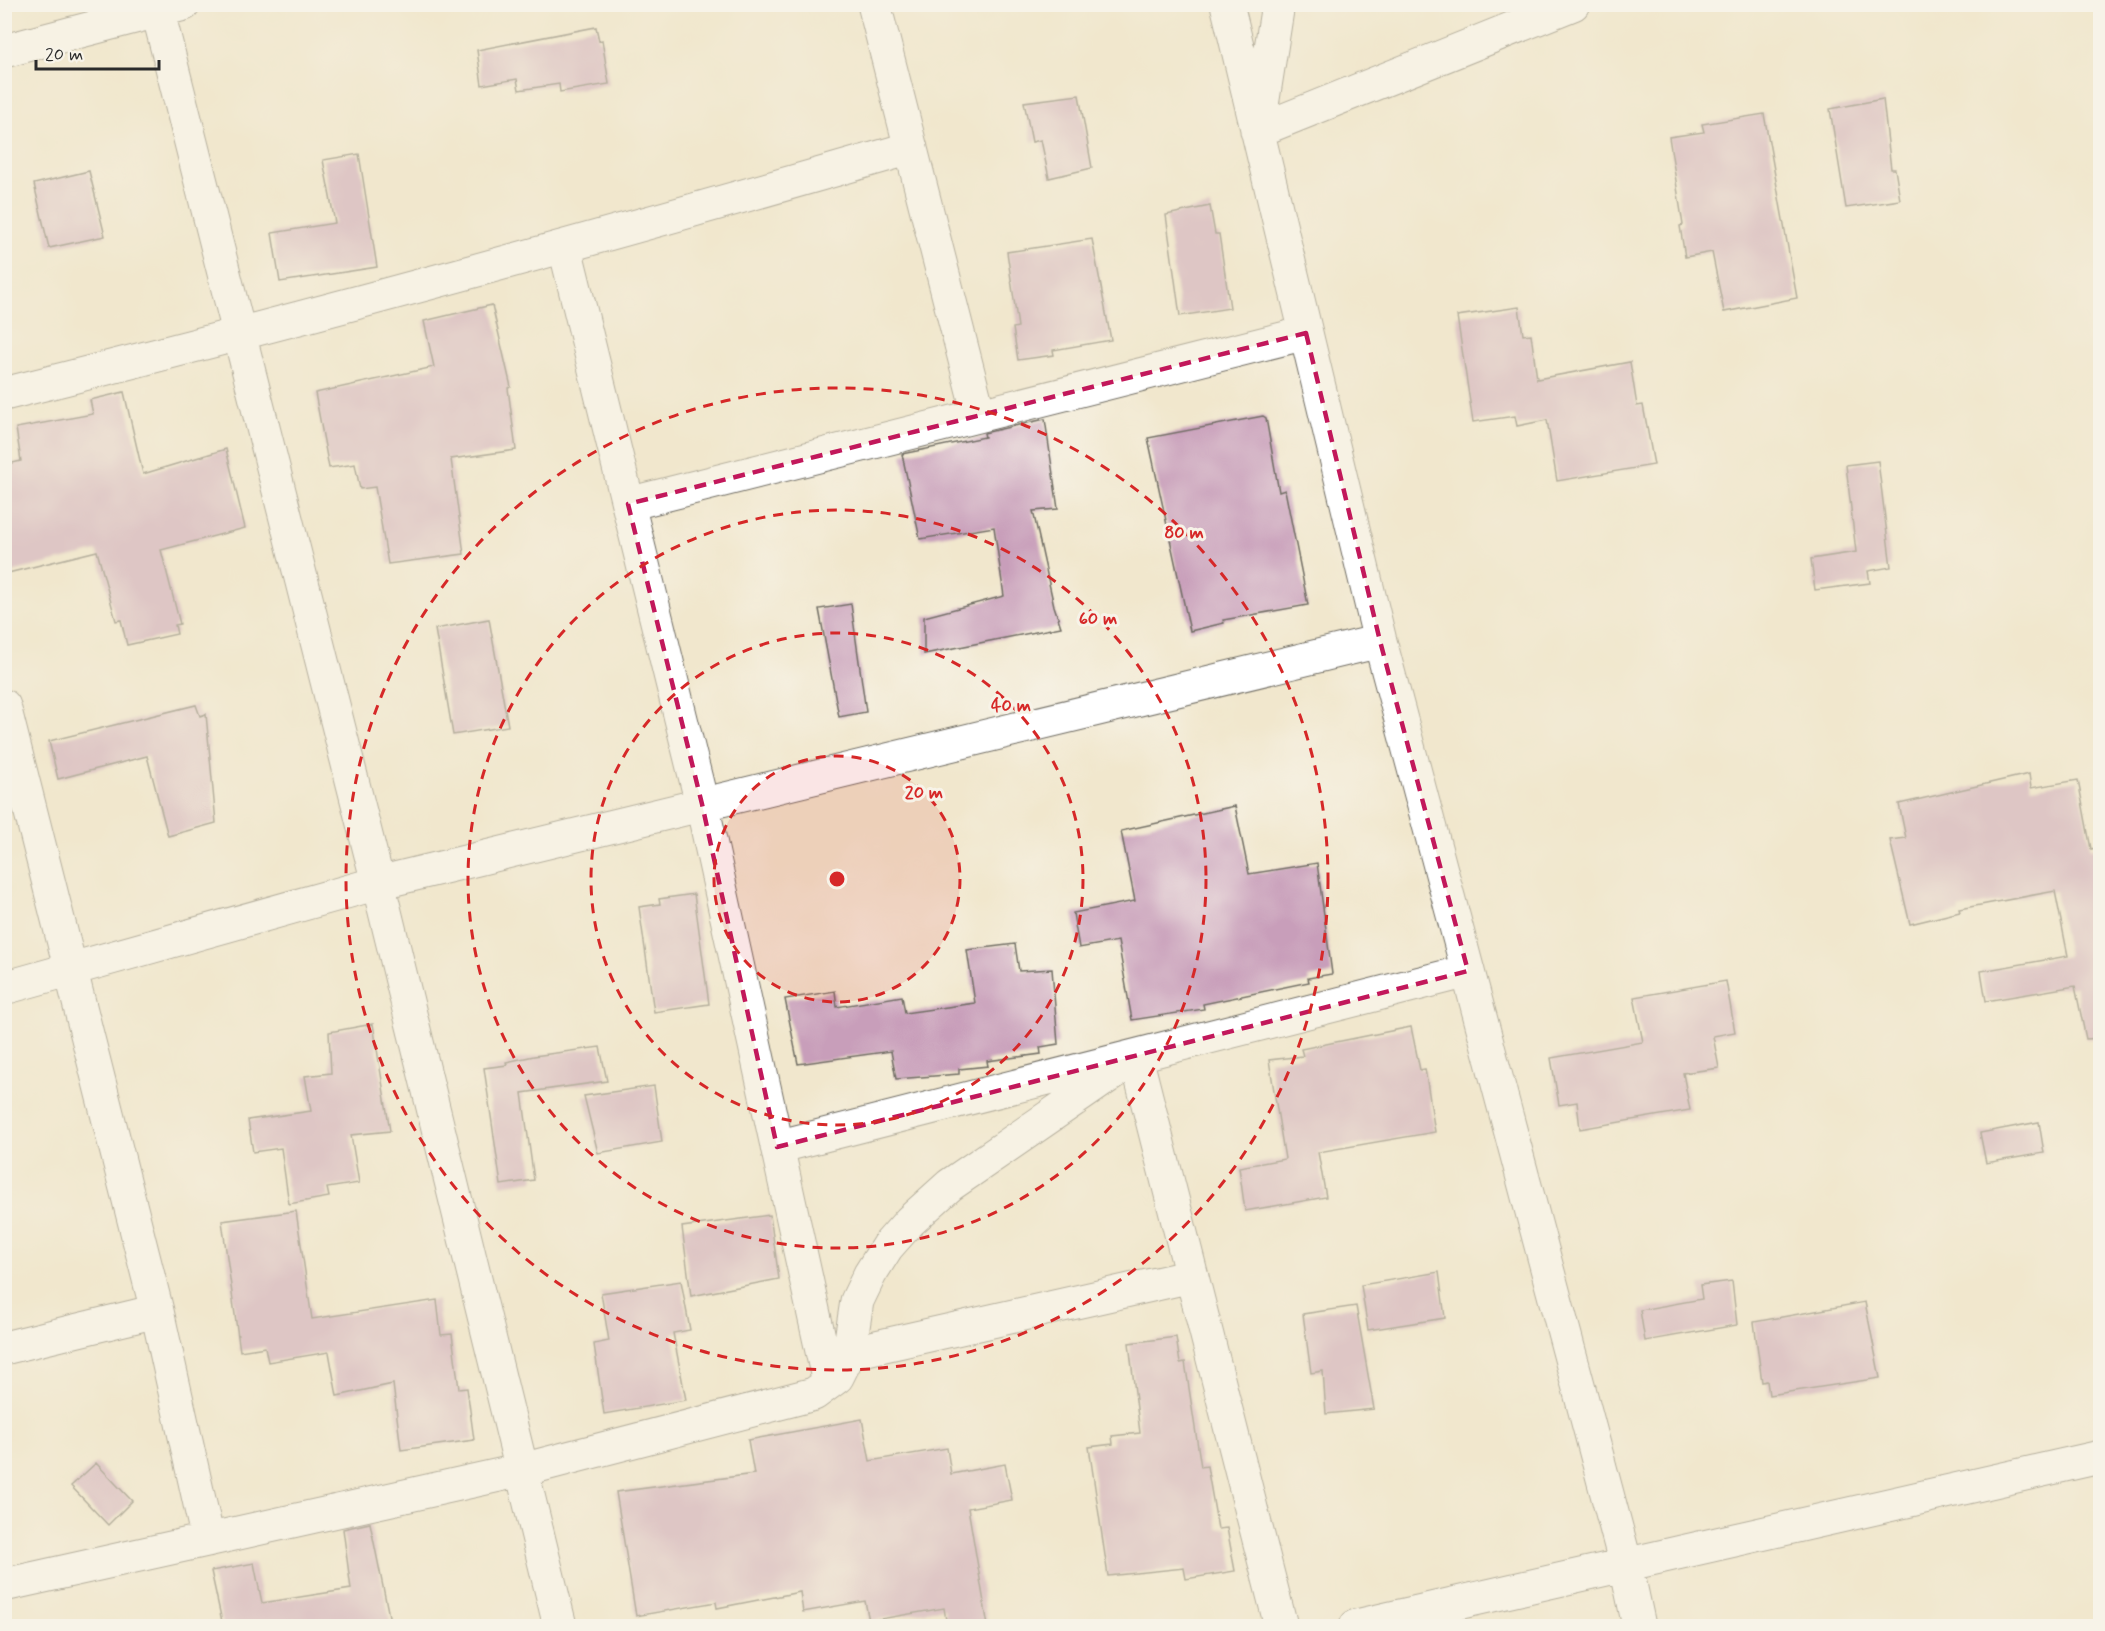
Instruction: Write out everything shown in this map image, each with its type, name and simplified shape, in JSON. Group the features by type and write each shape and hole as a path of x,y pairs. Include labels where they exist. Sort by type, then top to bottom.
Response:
{"street":[{"path":"874,4 979,416"},
{"path":"1227,4 1380,641 1626,1565 1639,1626"},
{"path":"1257,131 1278,4"},
{"path":"1257,131 1573,4"},
{"path":"4,51 166,7 239,336 378,883 560,1626"},
{"path":"4,394 239,336 565,248 911,148"},
{"path":"565,248 702,804 829,1383"},
{"path":"628,504 1306,333"},
{"path":"4,988 378,883 1380,641"},
{"path":"4,706 73,970 157,1311 207,1540"},
{"path":"777,1147 1468,971"},
{"path":"1136,1057 1281,1626"},
{"path":"4,1585 522,1470 814,1394 837,1377 849,1353 857,1301 887,1247 910,1221 950,1185 1136,1057"},
{"path":"849,1353 1192,1276"},
{"path":"4,1348 157,1311"},
{"path":"1356,1626 2100,1457"}],"highlighted area":[{"path":"1306,333 1380,641 1468,971 777,1147 702,804 628,504"}],"building":[{"path":"596,27 599,41 602,40 609,84 560,92 559,84 519,90 517,79 482,85 477,50"},
{"path":"1079,95 1092,168 1049,178 1041,140 1032,142 1024,102"},
{"path":"1883,99 1891,169 1895,169 1900,200 1846,208 1830,109"},
{"path":"1764,114 1797,298 1724,312 1712,252 1685,257 1680,226 1683,225 1669,137 1704,132 1702,124"},
{"path":"359,154 377,267 280,282 272,233 335,223 323,160"},
{"path":"89,171 105,236 49,248 34,184"},
{"path":"1210,206 1215,234 1219,234 1230,308 1180,316 1166,215"},
{"path":"1092,239 1111,340 1053,350 1054,355 1018,360 1013,328 1018,327 1007,252"},
{"path":"492,305 511,387 508,388 516,450 451,459 464,554 388,564 375,487 360,489 355,464 329,468 315,393 434,367 424,321"},
{"path":"1519,307 1523,335 1531,334 1537,379 1630,362 1637,406 1643,405 1654,465 1557,481 1547,420 1517,426 1515,416 1473,422 1457,316"},
{"path":"124,392 143,474 226,449 245,528 161,550 180,624 175,625 177,634 127,645 121,620 116,621 97,551 4,574 4,465 21,461 16,428 93,414 90,400"},
{"path":"1263,416 1266,418 1279,492 1285,490 1308,605 1223,620 1224,623 1190,631 1148,438"},
{"path":"1045,419 1058,509 1033,511 1054,606 1061,627 924,654 924,617 1004,596 994,527 920,539 902,454 985,437 984,433"},
{"path":"1878,461 1891,567 1868,571 1870,583 1815,590 1811,559 1856,552 1846,465"},
{"path":"851,604 866,712 839,717 819,609"},
{"path":"489,619 508,726 453,735 435,629"},
{"path":"196,705 200,716 206,714 216,823 168,836 147,756 58,779 49,741"},
{"path":"2029,774 2031,788 2078,780 2091,849 2100,847 2100,1038 2086,1039 2075,986 1986,1001 1981,971 2068,956 2055,891 1959,909 1960,912 1910,924 1890,840 1906,838 1899,804"},
{"path":"1235,806 1249,874 1317,863 1332,974 1308,978 1309,982 1203,1004 1204,1009 1132,1020 1118,941 1079,948 1073,913 1135,901 1121,831"},
{"path":"694,894 709,1004 654,1012 639,907 660,904 659,899"},
{"path":"1015,944 1019,971 1052,969 1058,1044 1040,1047 1041,1054 987,1061 988,1066 959,1069 959,1074 896,1079 891,1051 798,1064 785,999 835,991 837,1007 902,996 905,1013 975,1003 967,950"},
{"path":"1726,981 1735,1032 1713,1036 1719,1068 1683,1073 1690,1110 1580,1129 1577,1102 1559,1105 1551,1058 1643,1042 1634,997"},
{"path":"373,1024 390,1131 351,1135 359,1183 327,1188 329,1197 289,1204 281,1148 253,1152 248,1120 311,1111 305,1076 331,1073 329,1032"},
{"path":"1411,1027 1420,1070 1425,1069 1435,1132 1318,1152 1326,1197 1245,1211 1239,1167 1285,1159 1269,1060 1303,1056 1301,1049"},
{"path":"600,1047 607,1081 522,1093 534,1180 501,1185 484,1068 507,1065 506,1062 534,1056"},
{"path":"654,1086 662,1142 598,1153 584,1096"},
{"path":"2039,1122 2044,1153 1986,1163 1980,1133"},
{"path":"296,1211 312,1319 437,1300 441,1335 452,1334 459,1389 467,1388 474,1440 401,1450 393,1384 337,1396 329,1352 268,1362 265,1347 240,1351 222,1221"},
{"path":"770,1215 779,1279 691,1296 682,1227"},
{"path":"1439,1272 1445,1318 1368,1330 1361,1285"},
{"path":"681,1281 690,1330 673,1333 686,1400 604,1414 594,1344 609,1341 601,1293"},
{"path":"1732,1281 1737,1325 1645,1341 1640,1310 1702,1299 1700,1285"},
{"path":"1865,1302 1880,1378 1769,1395 1767,1381 1762,1382 1754,1322"},
{"path":"1356,1306 1374,1409 1326,1414 1323,1371 1311,1373 1303,1314"},
{"path":"1176,1337 1180,1363 1185,1362 1201,1467 1207,1466 1218,1529 1227,1528 1235,1571 1186,1579 1184,1568 1108,1576 1089,1447 1113,1444 1112,1436 1140,1433 1129,1343"},
{"path":"862,1419 870,1461 947,1448 951,1474 1005,1464 1012,1500 968,1508 988,1626 947,1626 944,1608 869,1621 865,1601 803,1612 800,1592 717,1608 716,1602 636,1616 616,1492 754,1474 748,1440"},
{"path":"96,1463 132,1501 108,1525 71,1486"},
{"path":"370,1523 391,1626 223,1626 211,1571 254,1563 262,1603 351,1589 343,1529"}]}
